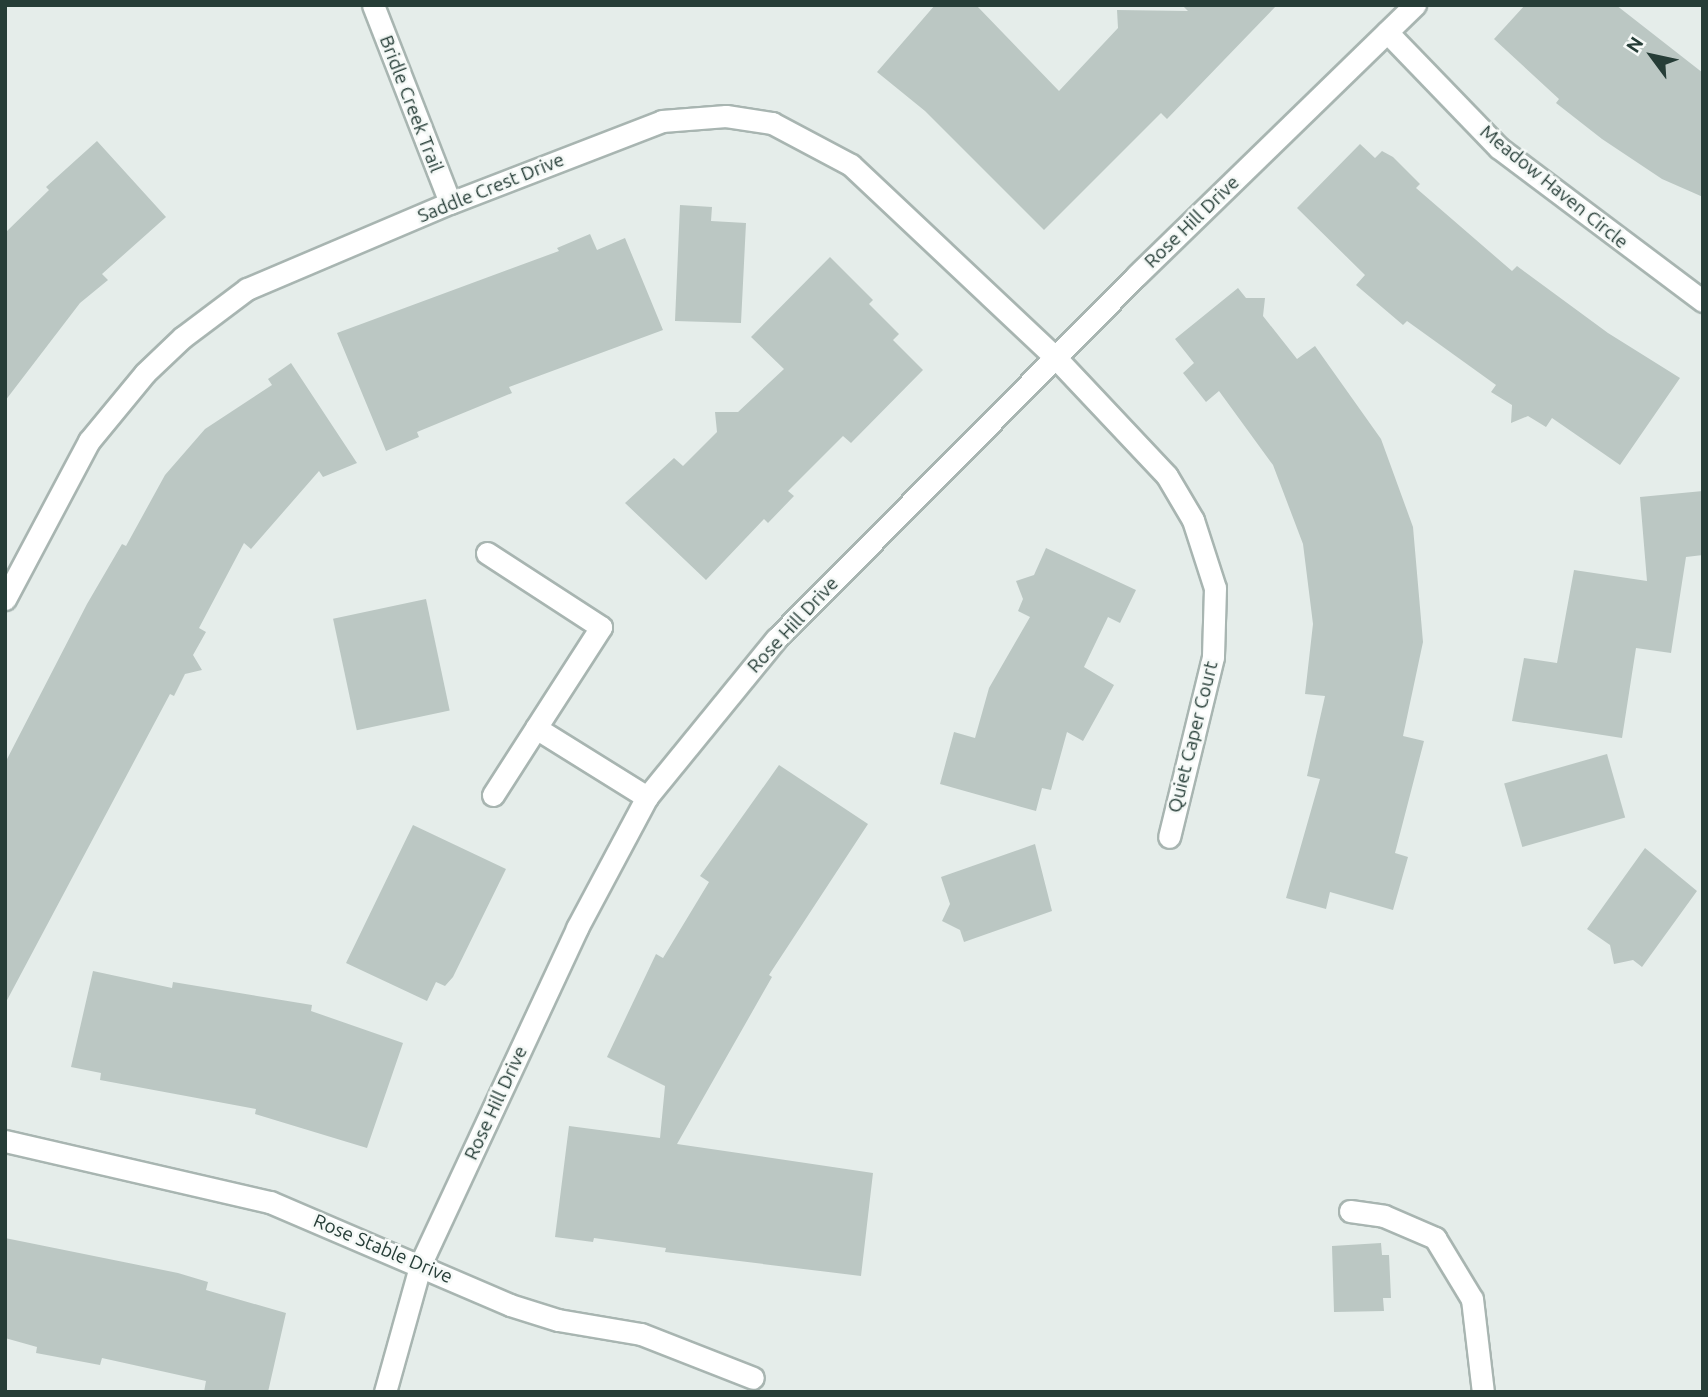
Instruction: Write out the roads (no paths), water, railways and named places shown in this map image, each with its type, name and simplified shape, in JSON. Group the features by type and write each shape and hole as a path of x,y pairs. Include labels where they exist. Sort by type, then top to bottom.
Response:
{"street":[{"name":"Bridle Creek Trail","path":"373,5 450,203"},
{"name":"Rose Hill Drive","path":"385,1392 421,1264 577,928 647,797 776,639 1055,357 1415,5"},
{"name":"Meadow Haven Circle","path":"1387,32 1499,148 1703,301"},
{"name":"Saddle Crest Drive","path":"5,599 89,441 145,373 183,337 247,289 450,203 662,121 726,116 772,123 851,165 1055,357"},
{"name":"Quiet Caper Court","path":"1055,357 1167,476 1194,520 1215,588 1213,657 1169,837"},
{"path":"486,553 601,627 493,795"},
{"path":"536,728 647,797"},
{"name":"Rose Stable Drive","path":"5,1141 270,1202 421,1264 510,1305 558,1320 641,1334 753,1378"},
{"path":"1350,1211 1384,1216 1435,1238 1472,1299 1483,1392"}]}
